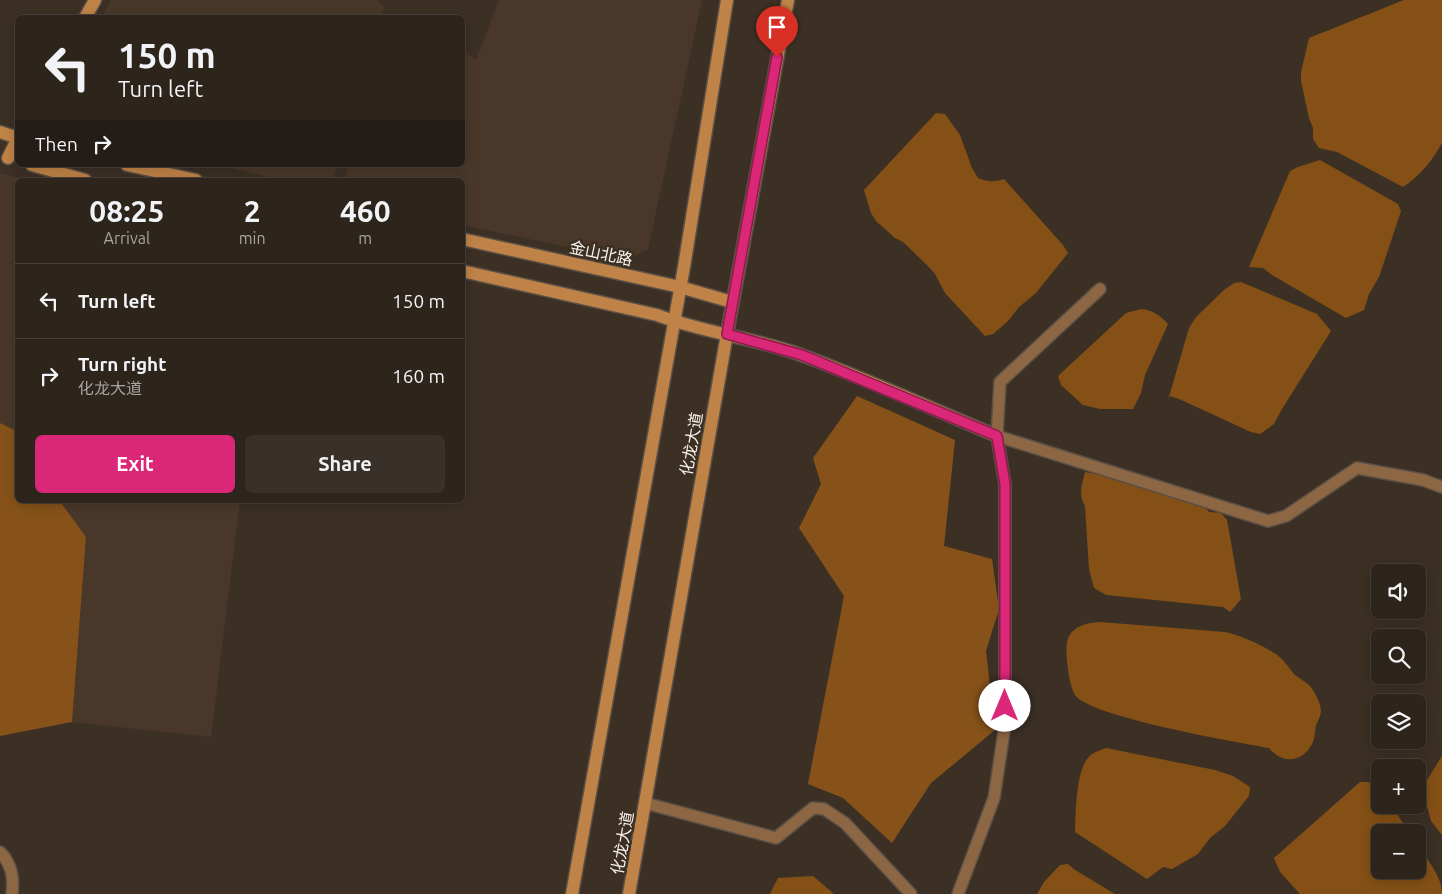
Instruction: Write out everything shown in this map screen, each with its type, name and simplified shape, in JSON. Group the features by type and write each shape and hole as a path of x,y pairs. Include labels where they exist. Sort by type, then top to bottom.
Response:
{"main road":[{"path":"87,15 95,0"},
{"path":"572,894 674,322 727,0"},
{"name":"化龙大道","path":"629,894 732,302 788,0"},
{"path":"0,132 15,137"},
{"path":"9,158 15,145"},
{"path":"39,167 79,178"},
{"path":"137,167 187,178"},
{"name":"金山北路","path":"465,240 680,287 732,302"},
{"path":"465,272 657,315 674,322 727,334 802,355 997,436"}],"street":[{"path":"958,894 994,798 1005,725 1005,484 997,436 1000,382 1100,289"},
{"path":"997,436 1268,521 1286,516 1357,468 1423,480 1442,487"},
{"path":"645,803 776,838 813,808 824,809 845,823 910,894"},
{"path":"0,852 8,860 14,882 12,894"}],"shaded area":[{"path":"111,0 376,0 384,6 382,15 103,15"},
{"path":"499,0 702,0 648,249 628,260 465,225 465,178 345,178 347,167 465,167 465,52 476,60"},
{"path":"1404,0 1442,0 1442,143 1425,167 1403,187 1337,152 1319,148 1313,139 1313,128 1301,81 1301,72 1309,38"},
{"path":"936,113 945,114 960,135 972,168 978,178 991,181 1004,179 1068,253 1036,293 1019,307 1008,321 993,334 985,336 945,293 929,267 903,242 895,238 876,221 871,213 864,190"},
{"path":"1320,160 1398,204 1401,211 1379,277 1369,294 1364,310 1346,318 1263,268 1249,267 1290,171"},
{"path":"228,167 337,167 334,178 272,178"},
{"path":"0,173 18,178 15,178 15,430 0,423"},
{"path":"1241,282 1317,314 1331,331 1274,424 1260,434 1251,432 1179,399 1170,396 1168,400 1189,328 1196,317 1224,290 1234,283"},
{"path":"1141,309 1149,310 1168,324 1145,375 1141,393 1133,409 1100,409 1083,405 1061,385 1058,376 1126,313"},
{"path":"857,396 955,440 944,546 992,559 999,609 986,651 995,730 931,783 892,843 843,798 808,784 844,596 799,528 821,484 813,458"},
{"path":"0,423 15,430 15,503 61,503 86,537 72,722 0,736"},
{"path":"1085,472 1152,483 1169,488 1185,494 1209,512 1221,513 1227,520 1241,599 1230,612 1223,607 1106,595 1094,588 1089,569 1085,506 1081,493"},
{"path":"61,503 240,503 211,737 72,722 86,537"},
{"path":"1100,622 1225,632 1244,638 1269,650 1280,657 1295,675 1314,691 1321,708 1321,713 1312,744 1303,755 1297,758 1286,759 1280,757 1269,748 1165,728 1107,712 1086,703 1075,695 1071,684 1068,669 1067,642 1072,632 1080,626"},
{"path":"1106,748 1215,770 1233,776 1250,787 1249,796 1225,826 1210,838 1198,854 1172,869 1163,867 1147,879 1075,832 1076,802 1082,769 1086,760 1092,754"},
{"path":"1442,756 1442,835 1431,821 1426,803 1426,782"},
{"path":"1360,782 1368,782 1371,784 1371,814 1397,814 1404,824 1371,824 1371,879 1426,879 1426,856 1440,881 1442,894 1300,894 1280,872 1274,858"},
{"path":"1068,864 1115,894 1037,894 1044,882 1060,865"},
{"path":"813,876 834,894 770,894 778,878"}],"route":[{"path":"777,57 727,334 802,355 997,436 1005,484 1005,706"}]}
